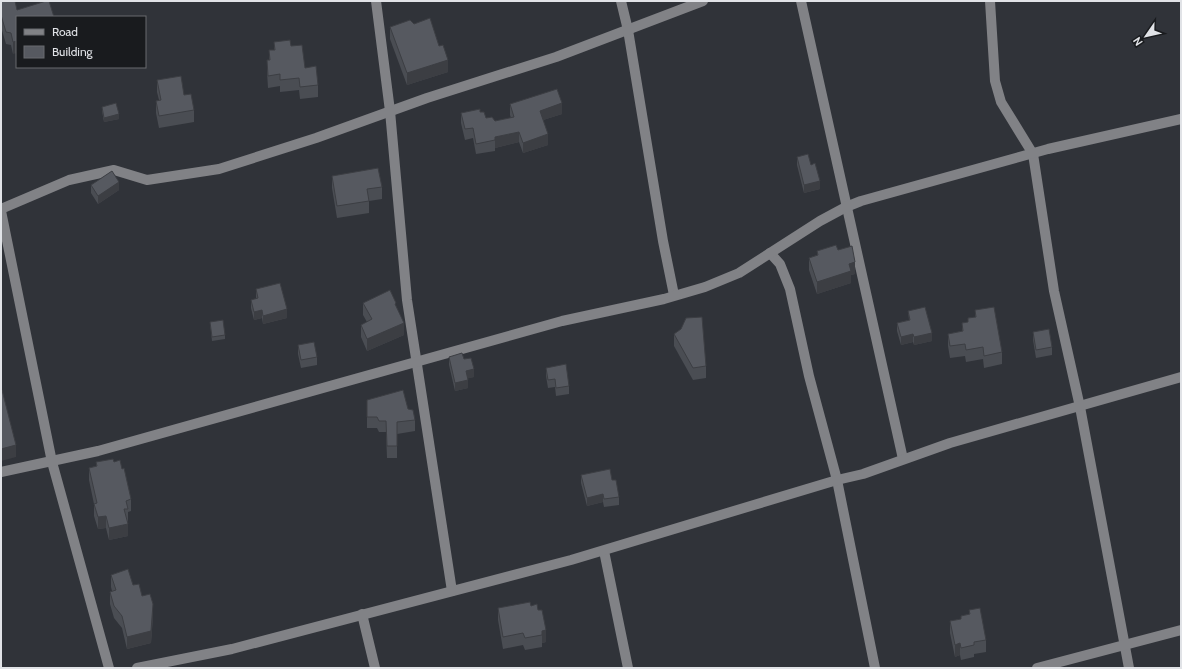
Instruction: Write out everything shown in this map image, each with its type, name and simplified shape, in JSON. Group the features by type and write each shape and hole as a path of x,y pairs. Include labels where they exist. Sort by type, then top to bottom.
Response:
{"street":[{"path":"376,1 390,111 407,300 452,591"},
{"path":"620,1 628,30 663,241 674,295"},
{"path":"108,668 52,462 1,210 69,180 114,170 147,180 219,169 556,57 703,1"},
{"path":"801,1 903,459"},
{"path":"990,1 994,75 998,94 1032,154 1054,291 1080,407 1129,668"},
{"path":"1,472 52,462 176,430 562,321 705,287 739,273 846,207 861,201 1032,154 1181,119"},
{"path":"770,253 780,264 790,289 809,376 837,480 875,668"},
{"path":"136,668 232,649 604,551 837,480 863,474 950,443 1181,377"},
{"path":"604,551 628,668"},
{"path":"362,614 375,668"},
{"path":"1038,668 1181,630"}],"building":[{"path":"1,1 15,1 17,10 49,1 54,16 16,16 16,41 13,42 11,33 6,32 1,15"},
{"path":"430,18 439,46 443,45 448,60 407,73 390,27 410,20 414,24"},
{"path":"290,40 291,46 302,45 305,68 316,66 318,85 300,87 299,78 280,80 280,74 268,76 267,60 270,60 269,50 275,50 274,42"},
{"path":"181,76 184,95 191,94 194,110 159,116 156,101 161,100 157,80"},
{"path":"557,89 562,103 540,111 548,134 523,143 519,132 495,137 495,140 476,144 473,128 465,129 461,113 480,109 480,112 484,112 486,118 492,117 495,121 514,117 510,104"},
{"path":"116,103 119,114 104,118 102,107"},
{"path":"808,154 811,165 815,163 820,181 804,185 797,157"},
{"path":"378,168 382,187 367,189 369,201 337,206 332,176"},
{"path":"112,171 119,182 98,196 91,185"},
{"path":"836,245 838,250 852,246 855,262 849,264 851,271 817,282 809,258 818,255 817,251"},
{"path":"280,283 287,309 263,316 262,310 254,312 251,300 258,298 256,289"},
{"path":"390,290 404,323 367,339 361,325 372,319 363,303"},
{"path":"925,307 932,333 914,337 913,334 901,337 897,323 910,320 908,311"},
{"path":"994,307 1002,352 984,356 983,347 966,350 965,344 950,346 948,334 963,331 962,323 968,322 968,318 976,317 975,310"},
{"path":"702,317 706,366 693,368 674,334 681,329 686,318"},
{"path":"223,320 225,335 212,337 210,322"},
{"path":"1049,329 1052,347 1036,350 1033,332"},
{"path":"314,342 317,357 301,360 298,345"},
{"path":"462,353 464,359 471,358 474,369 466,371 468,380 455,383 449,357"},
{"path":"566,364 569,386 556,388 555,379 548,380 546,368"},
{"path":"1,390 16,445 1,449"},
{"path":"403,390 408,409 413,410 415,420 397,422 397,446 387,446 386,421 379,421 377,417 367,417 367,400"},
{"path":"113,459 114,462 120,460 122,469 124,468 131,499 126,501 128,509 124,509 128,524 109,528 106,516 98,517 94,504 97,503 89,468 97,466 96,462"},
{"path":"610,469 612,480 616,480 619,497 604,499 603,494 587,498 581,475"},
{"path":"128,569 133,585 139,584 142,596 150,594 153,604 151,631 127,637 122,616 114,606 110,592 116,590 111,575"},
{"path":"530,602 531,606 537,604 538,610 542,610 546,630 542,631 542,635 525,638 523,633 503,637 498,608"},
{"path":"980,608 986,640 974,642 974,645 961,648 960,643 955,645 950,621 961,619 961,616 970,614 969,610"}]}
